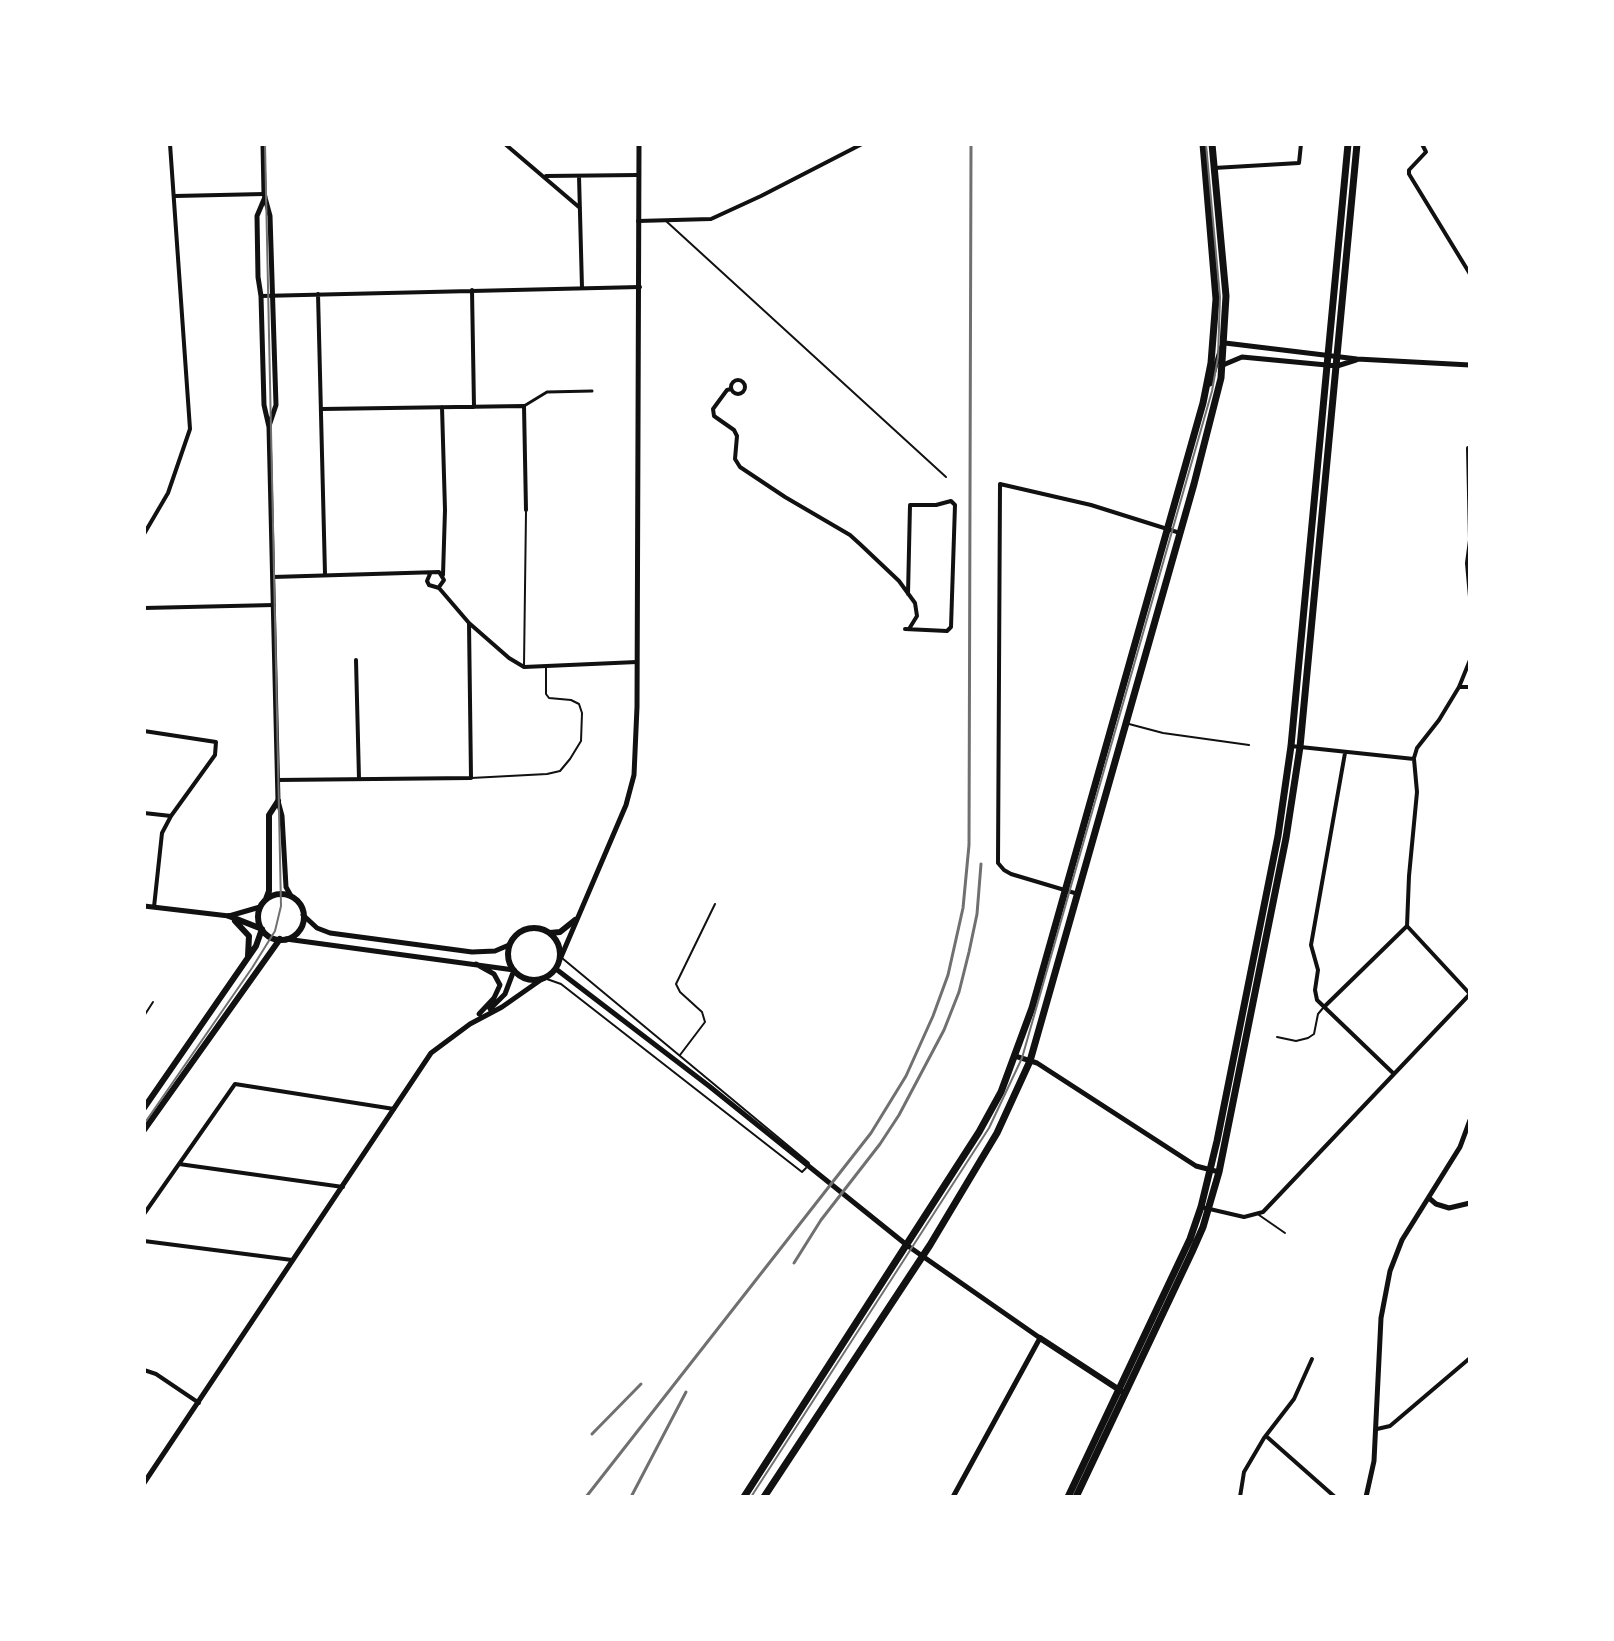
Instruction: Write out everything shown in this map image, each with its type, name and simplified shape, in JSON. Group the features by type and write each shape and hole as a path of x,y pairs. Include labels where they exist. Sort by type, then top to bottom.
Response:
{"main road":[{"path":"744,1497 979,1132 1001,1092 1032,1008 1203,403 1213,352 1215,277 1203,144"},
{"path":"764,1497 930,1245 997,1133 1030,1061 1216,406 1225,343 1226,296 1212,144"},
{"path":"1334,355 1348,144"},
{"path":"1076,1497 1205,1208 1214,1171 1296,747 1357,144"},
{"path":"144,1108 248,960 262,929 258,916 269,891 269,815 278,801"},
{"path":"144,1130 283,939 299,930 303,915 300,904 291,896 277,894 266,899"},
{"path":"232,918 262,929 271,937 283,939"},
{"path":"232,918 249,936 248,960"},
{"path":"550,933 565,929 575,920"},
{"path":"528,929 550,933 558,943 561,957 556,969 543,978 525,978 514,970 508,957 509,945 516,934 528,929"},
{"path":"1040,1338 1122,1391"},
{"path":"1068,1497 1122,1391"}],"street":[{"path":"144,534 168,493 190,429 170,144"},
{"path":"263,144 265,196 270,216 276,405 269,427"},
{"path":"505,144 580,208"},
{"path":"561,957 626,805 636,755 639,144"},
{"path":"638,221 711,219 862,144"},
{"path":"1214,168 1299,163 1301,144"},
{"path":"1422,144 1426,152 1409,170 1409,174 1470,274"},
{"path":"544,176 638,175"},
{"path":"579,176 582,288"},
{"path":"175,196 265,196"},
{"path":"265,196 257,216 258,277 264,405 269,427 278,801 282,816 286,887 291,896"},
{"path":"261,296 640,287"},
{"path":"472,290 474,407"},
{"path":"318,294 325,574"},
{"path":"1203,403 1225,343 1357,359 1470,365"},
{"path":"1223,365 1242,357 1333,366 1357,359"},
{"path":"731,389 713,409 714,416 734,430 737,436 735,459 740,467 850,535 899,581 908,594 915,603 917,616 907,629 947,631 951,627 955,505 951,501 936,505 910,505 908,594"},
{"path":"322,409 524,406 547,392 592,391"},
{"path":"524,406 526,510"},
{"path":"439,588 443,585 445,510 442,407"},
{"path":"1469,448 1470,540 1467,563 1470,597"},
{"path":"1078,894 1011,874 998,863 1000,484 1091,505 1180,533"},
{"path":"273,577 439,572 443,575"},
{"path":"430,574 429,585 439,588 469,623 524,667 637,662"},
{"path":"144,608 274,605"},
{"path":"277,780 471,778 469,623"},
{"path":"356,660 359,779"},
{"path":"1324,1007 1407,926 1417,792 1414,759 1417,748 1459,687 1470,660"},
{"path":"1459,687 1470,687"},
{"path":"144,731 216,742 215,755 162,833 154,907"},
{"path":"1296,747 1414,759"},
{"path":"1345,753 1311,945 1318,970 1315,990 1317,1000 1394,1074"},
{"path":"144,813 171,816"},
{"path":"144,906 232,918 260,907"},
{"path":"303,915 317,928 330,933 472,952 495,951 509,945"},
{"path":"1205,1208 1244,1217 1259,1215 1470,994 1407,926"},
{"path":"283,939 514,970 505,994 487,1013"},
{"path":"470,1024 494,998 500,985 494,974 472,962"},
{"path":"556,969 614,1011 888,1231 1040,1338 953,1497"},
{"path":"144,1483 431,1053 543,978"},
{"path":"1015,1056 1030,1061 1087,1095 1196,1166 1214,1171"},
{"path":"144,1214 235,1084 396,1109"},
{"path":"1366,1497 1373,1472 1383,1302 1390,1271 1402,1240 1460,1147 1470,1120"},
{"path":"179,1164 343,1187"},
{"path":"1429,1198 1449,1208 1470,1203"},
{"path":"144,1241 294,1261"},
{"path":"1377,1429 1390,1426 1470,1358"},
{"path":"1240,1497 1244,1472 1294,1399 1312,1359"},
{"path":"144,1370 156,1374 199,1403"},
{"path":"1266,1436 1335,1497"}],"lane":[{"path":"664,220 946,477"},
{"path":"524,667 526,510"},
{"path":"471,778 533,776 560,771 581,741 582,713 579,704 549,698 546,694 546,667"},
{"path":"1112,719 1163,733 1249,745"},
{"path":"679,1056 705,1022 702,1012 680,992 676,984 715,904"},
{"path":"543,978 561,984 802,1172 810,1163 561,957"},
{"path":"144,1016 153,1002"},
{"path":"1277,1037 1296,1041 1308,1038 1314,1034 1318,1014 1324,1007"},
{"path":"1259,1215 1285,1233"}],"tram line":[{"path":"144,1124 252,968 275,931 281,906 265,144"},
{"path":"751,1497 989,1128 1022,1058 1212,391 1218,357 1220,297 1206,144"}],"railway":[{"path":"586,1497 871,1133 906,1076 948,975 963,908 969,845 971,144"},
{"path":"794,1263 821,1220 899,1115 944,1030 959,992 969,952 977,914 981,864"},
{"path":"592,1434 641,1384"},
{"path":"631,1497 686,1392"}]}
